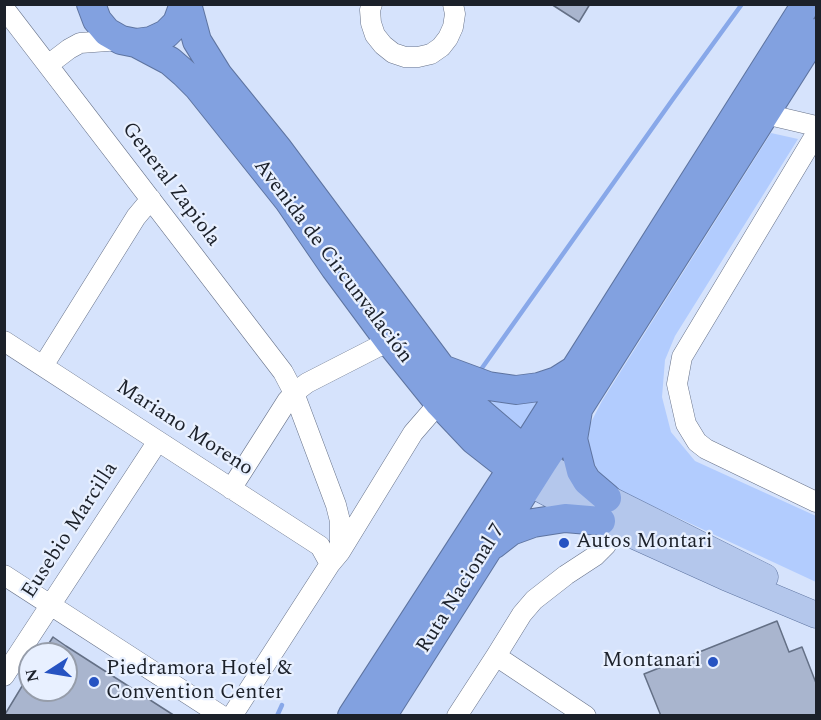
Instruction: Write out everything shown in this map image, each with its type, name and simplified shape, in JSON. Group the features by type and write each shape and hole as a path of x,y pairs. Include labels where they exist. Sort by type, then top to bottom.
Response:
{"highway":[{"name":"Avenida de Circunvalación","path":"128,41 152,41 166,34 177,22 185,4"},
{"name":"Avenida de Circunvalación","path":"185,4 197,41 218,75 279,149 465,399 482,414 527,466"},
{"path":"527,466 576,369 806,4"},
{"name":"Avenida de Circunvalación","path":"91,5 97,20 107,32 170,61 198,87 289,201 388,341 439,404 474,440 527,466"},
{"path":"352,716 479,518 578,409 816,33"},
{"path":"442,369 488,386 516,390 539,387 557,381 576,369"},
{"path":"487,550 511,531 533,523 608,515 579,464 573,439 578,409"},
{"path":"469,434 477,452 481,470 483,488 479,518"},
{"name":"Ruta Nacional 7","path":"382,716 487,550 527,466"}],"main road":[{"path":"527,466 555,471 608,515 725,577 816,615"},
{"path":"608,515 816,602"}],"street":[{"path":"372,4 371,23 375,35 393,53 405,57 431,54 441,47 453,27 455,14 453,4"},
{"path":"69,49 86,30 91,18 91,5"},
{"name":"General Zapiola","path":"7,18 48,65 283,372 294,393 336,505 340,521 335,558"},
{"path":"48,65 80,43 128,41"},
{"path":"765,114 816,126"},
{"path":"816,134 682,357 677,384 686,424 697,442 816,502"},
{"path":"43,366 135,217 151,199"},
{"name":"Mariano Moreno","path":"4,340 335,558"},
{"path":"231,489 294,393 307,383 388,341"},
{"path":"232,716 335,558 413,432 439,404"},
{"name":"Eusebio Marcilla","path":"4,676 158,441"},
{"path":"457,716 534,600 595,556 606,545 608,515"},
{"path":"4,575 222,716"},
{"path":"496,656 586,716"}],"shaded area":[{"path":"771,133 798,139 675,336 665,360 662,397 671,432 695,461 816,516 816,582 616,489 603,479 591,458 587,440 590,424 602,401"},
{"path":"476,390 550,395 527,432"}],"building":[{"path":"551,4 590,4 579,22"},
{"path":"777,621 789,652 802,647 816,683 816,716 661,716 644,674"},
{"name":"Piedramora Hotel & Convention Center","path":"53,637 60,642 50,642"},
{"name":"Piedramora Hotel & Convention Center","path":"78,654 175,716 4,716 18,693 18,702 78,702"}],"waterway":[{"path":"482,368 742,4"},
{"path":"277,716 282,705"}],"place":[{"name":"Autos Montari","path":"564,543"},
{"name":"Montanari","path":"713,662"},
{"name":"Piedramora Hotel & Convention Center","path":"94,682"}]}
